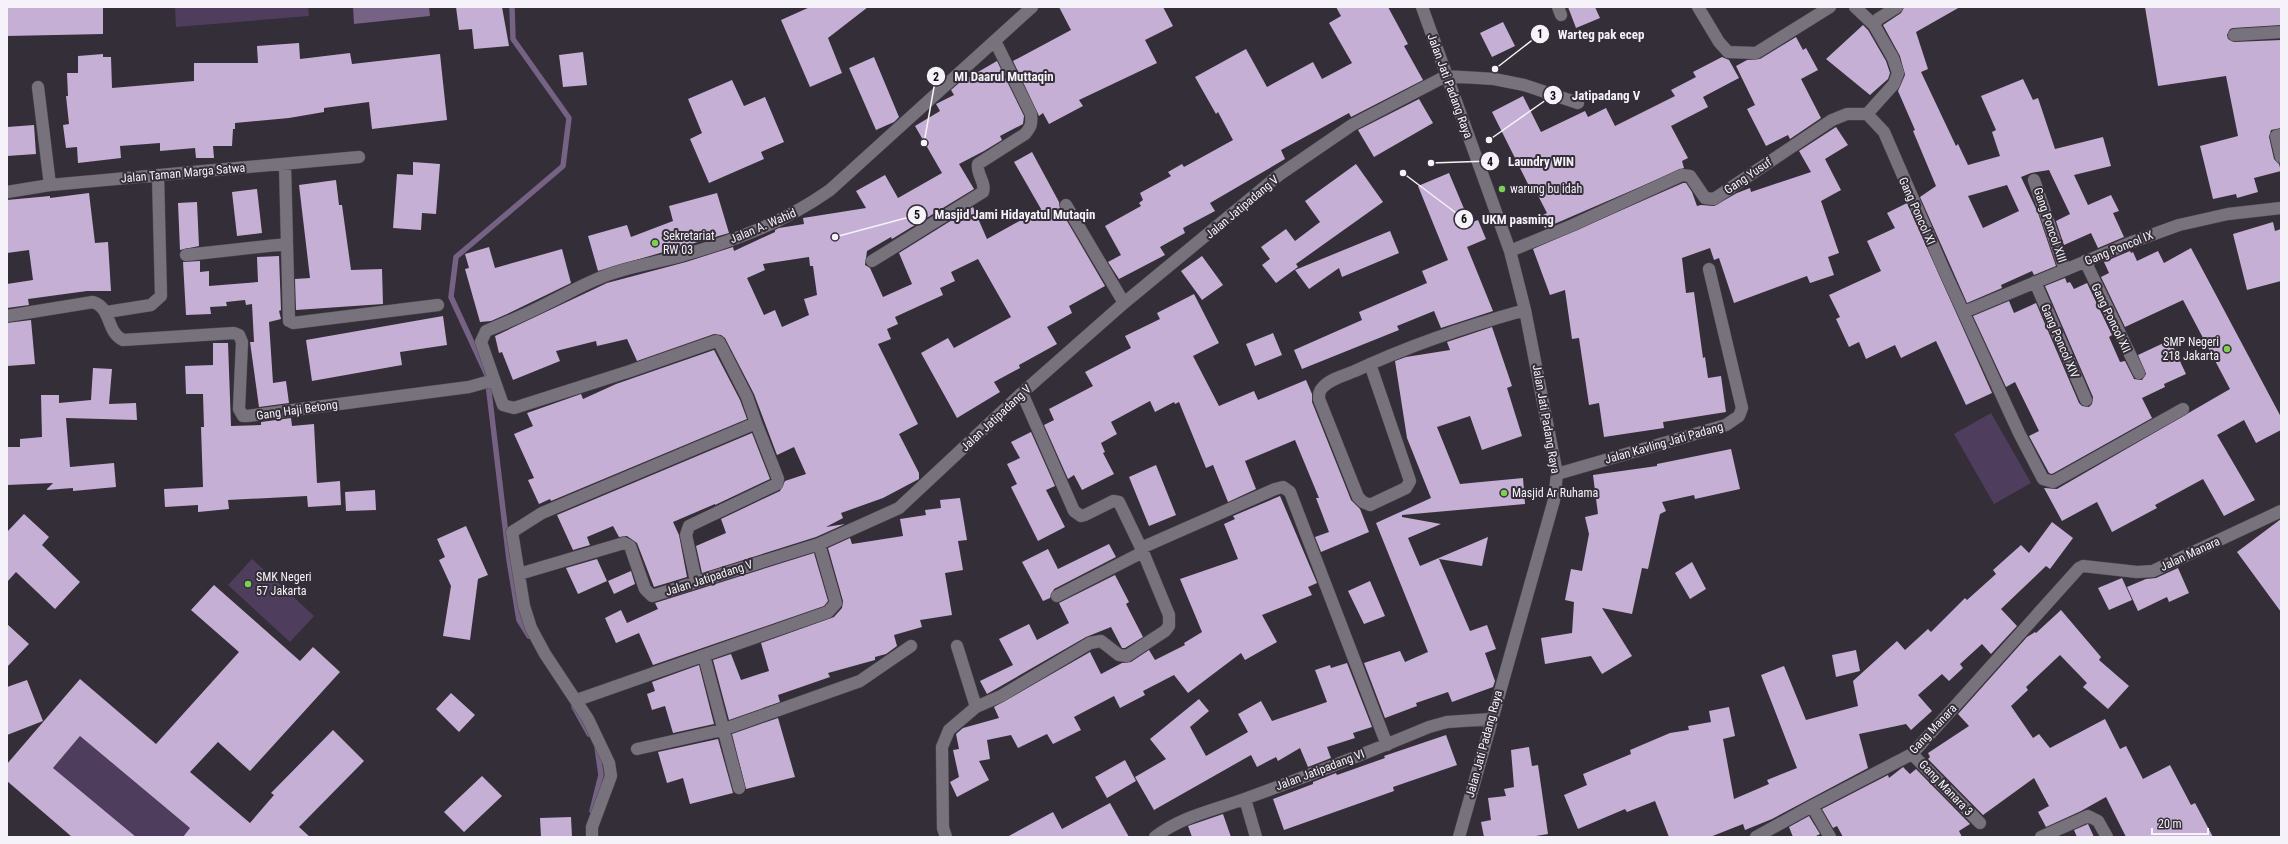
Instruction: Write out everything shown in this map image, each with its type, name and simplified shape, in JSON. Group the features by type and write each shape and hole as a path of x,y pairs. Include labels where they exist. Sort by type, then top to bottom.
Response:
{"street":[{"name":"Jalan A. Wahid","path":"756,423 747,397 719,342 716,341 630,371 514,408 503,405 481,342 486,331 599,278 731,240 768,227 802,210 830,190 1032,7"},
{"name":"Jalan Jati Padang Raya","path":"1422,7 1510,250 1525,310 1557,474 1554,500 1491,719 1459,837"},
{"path":"1698,7 1719,42 1728,52 1756,53 1830,7"},
{"path":"1855,7 1874,25 1893,58 1898,73 1894,84 1868,115"},
{"path":"1874,25 1878,19 1897,7"},
{"path":"2234,35 2281,32"},
{"path":"872,261 983,192 984,188 977,169 978,164 1024,134 1030,128 1031,114 995,41"},
{"path":"1446,76 1494,79 1524,85 1578,103"},
{"name":"Jalan Jatipadang V","path":"519,574 624,543 630,546 648,594 652,596 819,544 899,508 1022,393 1124,303 1280,175 1352,125 1446,76"},
{"path":"38,87 50,185"},
{"name":"Gang Yusuf","path":"1510,250 1573,225 1682,175 1690,176 1705,198 1714,199 1832,120 1847,114 1868,115"},
{"name":"Gang Poncol XI","path":"1868,115 1884,132 1922,221 2019,433 2041,477 2046,481 2053,482 2183,409"},
{"path":"2281,135 2276,136 2281,157"},
{"name":"Jalan Taman Marga Satwa","path":"7,192 50,185 285,165 359,157"},
{"path":"285,165 288,318 291,322 438,305"},
{"path":"7,316 92,302 100,304 106,312 151,305 160,296 158,175"},
{"name":"Gang Poncol XIII","path":"2034,180 2065,270"},
{"path":"1066,205 1124,303"},
{"name":"Gang Poncol IX","path":"1964,312 2085,261 2179,225 2228,214 2281,208"},
{"path":"186,255 286,244"},
{"name":"Gang Poncol XII","path":"2085,261 2139,373"},
{"name":"Jalan Kavling Jati Padang","path":"1557,474 1726,425 1739,416 1742,408 1709,269"},
{"name":"Gang Poncol XIV","path":"2035,282 2086,400"},
{"path":"1370,364 1410,481 1406,488 1370,505 1363,502 1358,497 1319,399 1320,390 1327,384 1370,364 1439,336 1525,310"},
{"name":"Gang Haji Betong","path":"106,312 116,337 123,340 234,333 239,335 242,342 239,409 243,416 469,387 493,380"},
{"path":"946,837 943,828 942,747 950,730 976,707 1001,696 1090,643 1101,641 1119,655 1127,656 1165,631 1169,626 1169,615 1142,550 1119,502 1113,501 1086,515 1081,516 1074,511 1022,393"},
{"path":"592,837 592,827 611,776 609,763 577,700 545,654 531,628 512,536 516,528 542,513 756,423 778,478 777,484 689,526 686,535 696,582"},
{"path":"1057,596 1142,550 1275,489 1283,487 1290,492 1387,745"},
{"name":"Jalan Manara","path":"2041,610 2075,571 2083,566 2145,572 2164,567 2281,511"},
{"path":"577,700 820,616 833,609 836,603 819,544"},
{"name":"Gang Manara","path":"1756,837 1912,754 2041,610"},
{"path":"637,749 722,730 860,681 912,646"},
{"path":"957,646 976,707"},
{"path":"704,656 722,730 739,788"},
{"name":"Jalan Jatipadang VI","path":"1155,837 1165,829 1192,816 1245,799 1447,722 1491,719"},
{"name":"Gang Manara 3","path":"1912,754 1980,822"},
{"path":"1245,799 1256,837"},
{"path":"1812,806 1830,837"},
{"path":"2041,837 2088,816 2098,821 2107,837"}],"shaded area":[{"path":"175,7 308,7 309,16 176,27"},
{"path":"353,7 429,7 430,16 354,24"},
{"path":"1991,413 2031,483 1994,504 1954,434"},
{"path":"252,559 314,616 290,642 228,585"},
{"path":"80,736 190,828 183,837 136,837 53,768"}],"building":[{"path":"7,7 103,7 103,34 7,36"},
{"path":"456,7 502,7 509,46 474,49 472,29 459,30"},
{"path":"810,7 868,7 828,38 842,73 810,87 781,20"},
{"path":"1059,7 1163,7 1173,26 1145,40 1157,63 1079,100 1083,106 1049,124 1043,113 1039,116 1013,61 1071,30"},
{"path":"1336,7 1388,7 1408,44 1404,46 1423,80 1351,117 1349,113 1281,150 1285,159 1210,203 1215,211 1183,228 1185,233 1160,247 1165,255 1119,279 1108,262 1121,255 1105,226 1141,206 1139,203 1143,200 1140,193 1171,176 1168,172 1182,164 1184,167 1233,140 1218,112 1216,114 1195,77 1246,49 1267,87 1313,62 1322,79 1352,63 1329,23 1341,16"},
{"path":"1568,7 1595,7 1600,18 1576,28"},
{"path":"1904,7 1960,7 1916,32 1928,69 1921,72 1956,146 1958,144 1968,165 2000,156 1992,132 1996,130 1981,96 2023,79 2033,100 2038,98 2055,149 2103,137 2111,166 2074,175 2088,205 2111,195 2119,211 2113,213 2124,237 2098,248 2091,233 2064,245 2056,221 2070,214 2049,170 2031,173 2021,177 2038,213 2056,266 2034,275 2032,271 2001,285 2002,288 1967,303 1920,197 1936,186 1913,131 1915,130 1898,91 1905,75 1900,56 1883,25 1901,13","holes":["2007,185 2019,211 1983,228 1968,196"]},
{"path":"2145,7 2281,7 2281,25 2233,28 2230,29 2227,35 2228,39 2234,42 2281,40 2281,128 2271,130 2269,137 2274,159 2279,164 2281,171 2254,178 2258,192 2237,198 2236,194 2213,199 2200,146 2238,136 2226,76 2158,86"},
{"path":"1503,22 1515,46 1492,57 1480,33"},
{"path":"1863,25 1868,30 1886,61 1890,73 1888,79 1870,95 1826,59"},
{"path":"1796,37 1803,50 1806,48 1818,70 1801,79 1821,118 1790,139 1788,135 1766,146 1747,109 1755,105 1736,66 1747,60 1760,59"},
{"path":"299,43 300,59 350,53 352,64 440,54 447,120 372,129 369,102 324,108 324,112 289,118 235,123 235,129 233,129 232,146 213,146 214,158 196,158 195,148 160,151 160,143 120,146 121,158 78,163 77,147 66,148 63,125 69,124 66,96 68,96 67,73 78,73 78,56 103,54 103,57 111,57 112,88 194,81 194,63 258,63 257,46"},
{"path":"583,52 587,85 563,87 559,55"},
{"path":"874,57 899,117 894,122 876,130 849,68"},
{"path":"1722,57 1729,60 1739,78 1703,97 1708,107 1671,126 1688,158 1682,161 1684,168 1545,228 1539,217 1547,213 1533,186 1530,188 1492,112 1523,96 1541,132 1585,111 1588,117 1606,108 1615,126 1675,96 1671,90 1696,77 1693,72"},
{"path":"997,61 1024,116 1023,124 1000,136 1002,140 959,164 974,189 892,239 891,237 867,251 865,265 870,268 883,297 912,284 899,253 973,207 987,239 1041,209 1014,162 1032,152 1059,202 1060,209 1105,286 1069,306 1072,313 1047,327 1057,344 1019,365 1020,368 994,382 1000,392 957,418 921,353 948,338 954,348 1011,317 978,259 951,272 955,281 940,288 943,295 895,317 898,324 887,329 891,339 878,344 918,424 899,434 919,473 919,479 883,498 841,513 843,518 826,527 845,524 816,537 702,573 696,546 726,533 721,519 780,491 785,481 806,474 794,447 777,455 754,394 725,338 721,335 714,334 637,361 627,339 597,346 596,341 556,351 560,361 513,380 502,352 499,353 495,336 607,283 686,262 733,247 734,251 775,232 775,230 779,228 804,224 803,218 866,208 856,191 885,175 898,198 942,173 915,126 940,111 936,104 954,95 951,90 959,83","holes":["809,257 810,266 813,266 817,295 804,299 809,315 782,327 775,310 764,315 747,278 765,270 763,264"]},
{"path":"732,80 744,106 765,97 784,142 761,152 764,159 709,183 690,139 702,133 688,99"},
{"path":"1419,99 1433,123 1374,157 1358,130"},
{"path":"34,125 36,154 7,156 7,127"},
{"path":"1836,127 1848,145 1825,159 1841,190 1821,201 1839,253 1828,257 1834,275 1810,283 1807,276 1734,303 1719,258 1714,260 1710,248 1682,258 1686,293 1694,292 1703,358 1705,357 1708,378 1721,376 1726,412 1663,422 1664,428 1604,437 1599,403 1589,405 1579,338 1572,339 1565,290 1550,295 1533,249 1683,183 1686,183 1692,192 1697,206 1714,206 1737,193 1750,188 1751,192 1811,172 1799,151"},
{"path":"413,162 440,164 436,214 422,213 421,230 393,228 397,174 413,175"},
{"path":"1356,164 1383,202 1296,264 1298,267 1276,283 1262,265 1270,259 1261,247 1286,229 1295,241 1320,222 1305,201"},
{"path":"1449,173 1470,223 1478,220 1486,239 1467,247 1493,311 1441,328 1434,311 1397,326 1399,330 1302,369 1294,350 1362,320 1359,312 1427,283 1422,271 1448,260 1418,186"},
{"path":"336,180 339,205 342,205 351,270 382,269 383,304 296,310 295,279 310,278 299,185"},
{"path":"257,189 262,233 237,236 232,192"},
{"path":"89,193 95,243 108,242 111,291 87,291 28,299 29,305 7,308 7,284 33,280 29,250 7,253 7,200 50,196 50,198"},
{"path":"717,193 729,233 598,271 588,236 627,225 631,237 673,221 669,206"},
{"path":"197,202 199,246 180,250 178,203"},
{"path":"1907,203 1992,393 1966,405 1936,341 1901,358 1895,345 1866,359 1859,342 1849,347 1836,319 1840,317 1829,295 1881,271 1867,241 1895,228 1887,213"},
{"path":"2273,222 2275,231 2281,229 2281,281 2247,290 2233,234"},
{"path":"1390,231 1399,253 1342,277 1339,268 1309,289 1295,270"},
{"path":"489,247 495,268 562,249 571,283 491,321 480,322 465,269 469,268 465,254"},
{"name":"SMP Negeri 218 Jakarta","path":"2191,248 2281,417 2281,430 2256,443 2244,420 2217,435 2255,500 2224,516 2203,479 2155,505 2157,508 2112,532 2097,502 2062,521 2044,488 2057,489 2230,389 2183,300 2125,327 2101,277 2109,273 2104,262 2130,251 2131,253 2133,252 2137,261 2158,251 2164,263"},
{"path":"279,256 281,310 279,311 281,319 269,322 273,383 286,381 289,403 259,407 250,342 254,342 252,304 246,305 245,300 226,302 227,306 210,307 211,314 186,315 183,262 200,261 200,272 209,271 209,286 258,282 257,257"},
{"path":"1202,256 1223,285 1202,300 1181,271"},
{"path":"2065,278 2067,283 2070,282 2074,289 2087,283 2112,335 2109,337 2120,362 2125,361 2134,379 2142,380 2146,374 2138,355 2170,340 2186,374 2164,384 2165,387 2142,398 2152,418 2052,474 2049,473 2029,436 2039,431 2015,382 2006,387 1973,316 2009,301 2014,313 2036,303 2079,403 2082,406 2089,407 2092,404 2093,397 2045,286"},
{"path":"1194,294 1219,343 1193,356 1219,406 1254,391 1258,400 1306,380 1312,394 1312,402 1351,500 1360,509 1369,532 1321,552 1315,537 1329,532 1316,498 1319,498 1295,440 1245,461 1256,489 1228,502 1213,465 1206,468 1179,402 1175,404 1174,402 1155,412 1150,401 1111,422 1117,434 1101,443 1105,452 1103,453 1114,474 1082,490 1074,475 1068,479 1044,425 1054,420 1049,409 1093,386 1085,372 1131,348 1125,336 1160,319 1157,313"},
{"path":"443,316 447,345 400,352 402,365 312,381 306,340"},
{"path":"31,320 35,364 7,366 7,323"},
{"path":"1492,327 1512,386 1507,388 1522,436 1482,450 1470,416 1437,427 1460,484 1523,478 1525,504 1402,515 1402,517 1441,524 1408,538 1420,566 1488,537 1482,566 1439,559 1470,631 1487,625 1496,649 1485,653 1495,681 1493,687 1452,702 1448,692 1416,703 1417,706 1385,718 1364,663 1400,651 1405,662 1428,652 1376,523 1431,498 1407,438 1395,361 1406,357 1450,350 1447,342"},
{"path":"1273,333 1282,355 1255,366 1246,344"},
{"path":"213,343 228,343 231,426 261,425 261,422 291,418 292,426 314,424 317,483 340,481 341,505 308,507 307,496 228,500 229,509 198,512 198,505 165,507 164,489 203,487 201,427 204,427 203,394 186,394 185,366 213,365"},
{"path":"714,350 740,400 747,419 551,501 550,499 539,504 528,480 534,478 514,434 533,426 527,413 581,394 583,399 616,384"},
{"path":"93,368 112,369 109,404 136,403 137,420 66,418 70,467 114,463 116,487 73,491 73,488 46,490 53,483 7,485 7,447 20,447 20,439 42,437 41,395 59,395 59,403 91,400"},
{"path":"1031,432 1055,486 1046,490 1065,527 1038,541 1011,487 1017,484 1007,464 1020,458 1011,442"},
{"path":"752,433 770,479 715,505 673,522 679,535 687,577 654,587 637,543 627,536 619,537 613,526 587,537 590,545 573,550 557,515"},
{"path":"1731,449 1740,489 1695,499 1694,495 1662,502 1666,511 1660,514 1648,569 1642,568 1632,614 1602,608 1632,656 1602,674 1591,656 1545,664 1541,638 1572,633 1574,602 1565,600 1571,569 1582,571 1589,534 1585,517 1598,514 1593,475 1657,466 1657,464"},
{"path":"1156,465 1176,515 1149,526 1129,477"},
{"path":"375,490 376,510 346,511 345,492"},
{"path":"1280,496 1317,583 1308,587 1312,595 1262,615 1277,642 1245,660 1241,653 1188,693 1174,675 1143,691 1145,695 1120,708 1114,696 1074,717 1081,730 1053,744 1047,734 1018,748 1011,735 987,740 990,759 979,761 989,780 957,797 950,782 959,777 953,750 959,749 956,734 963,728 999,718 994,707 1090,652 1101,674 1122,663 1131,662 1149,650 1155,660 1185,645 1184,643 1202,632 1180,579 1238,559 1224,524 1235,519 1233,516"},
{"path":"960,498 967,540 958,541 963,570 945,573 952,615 920,620 922,627 894,635 897,646 886,654 875,657 875,660 828,673 830,677 778,695 780,702 729,720 713,660 731,654 741,680 769,671 761,643 834,617 842,608 843,601 828,548 850,538 852,544 903,536 900,519 926,515 925,510 941,508 940,500"},
{"path":"24,514 49,537 42,545 80,582 55,609 16,572 7,582 7,532"},
{"path":"2281,519 2281,612 2237,552"},
{"path":"2052,522 2073,538 2050,569 2046,566 2001,609 2017,626 1991,654 1982,644 1960,664 1963,668 1949,681 1942,674 1918,695 1932,711 1911,730 1906,724 1859,734 1868,768 1772,819 1745,830 1743,824 1710,837 1669,837 1655,801 1627,812 1625,809 1578,829 1564,795 1587,785 1583,774 1631,754 1630,750 1670,733 1689,730 1688,726 1711,722 1709,711 1729,707 1735,736 1723,739 1734,799 1769,784 1767,780 1797,768 1761,675 1784,666 1806,720 1858,706 1853,681 1897,641 1905,650 1928,629 1931,632 1965,598 1967,600 1996,574 1993,570 2021,545 2029,553"},
{"path":"466,526 488,575 478,579 470,640 443,636 451,586 439,560 445,557 437,539"},
{"path":"1109,544 1116,557 1054,589 1050,598 1043,601 1022,562 1048,549 1058,569"},
{"path":"814,553 828,601 824,606 653,665 639,633 616,643 605,618 621,610 627,623 658,609 655,603"},
{"path":"597,559 607,581 578,594 566,568"},
{"path":"1692,562 1706,589 1690,599 1675,573"},
{"path":"2178,568 2189,593 2169,602 2167,597 2138,611 2127,587 2146,579 2156,578"},
{"path":"631,571 635,584 614,594 608,581"},
{"path":"1115,575 1129,602 1126,604 1143,637 1125,648 1122,648 1111,627 1086,637 987,694 980,681 1013,665 999,639 1029,624 1037,640 1069,623 1059,603"},
{"path":"2122,578 2132,600 2109,610 2098,588"},
{"path":"1370,581 1385,616 1364,624 1348,591"},
{"path":"214,585 300,661 313,647 340,672 250,771 218,742 190,772 250,823 274,795 271,793 333,730 364,761 299,827 310,837 183,837 190,828 80,736 53,768 136,837 72,837 7,781 7,764 80,679 156,744 239,652 191,610"},
{"path":"2061,610 2101,657 2099,660 2129,686 2108,709 2083,687 2087,683 2060,655 2026,687 2028,690 2011,706 2033,738 2039,734 2050,748 2105,719 2120,749 2126,746 2143,779 2170,765 2191,805 2195,803 2213,837 2126,837 2106,797 2081,811 2046,827 2038,812 2049,806 2034,778 1983,815 1928,759 1930,757 1928,753 1969,726 1958,714 2027,637 2035,632 2036,633"},
{"path":"7,624 29,644 7,667"},
{"path":"1856,650 1860,671 1836,677 1832,655"},
{"path":"1347,663 1372,727 1353,733 1355,738 1327,747 1331,758 1308,767 1300,748 1278,761 1276,757 1257,767 1251,755 1154,810 1135,777 1166,759 1150,739 1199,699 1209,711 1190,727 1206,756 1248,732 1238,714 1261,701 1272,721 1327,702 1315,670 1330,665 1331,668"},
{"path":"699,665 714,724 673,733 665,706 652,710 647,694 655,691 652,682"},
{"path":"27,680 43,721 7,735 7,687"},
{"path":"451,693 475,715 459,732 436,709"},
{"path":"778,718 795,777 746,789 732,734"},
{"path":"1446,735 1457,765 1393,787 1394,791 1284,830 1273,799 1313,784 1313,782 1336,773 1337,775 1385,758 1384,756"},
{"path":"718,739 733,793 690,804 683,778 667,783 658,752"},
{"path":"1529,747 1532,766 1538,765 1548,834 1530,837 1484,837 1481,822 1491,820 1488,798 1506,796 1504,789 1514,787 1511,750"},
{"path":"1125,760 1136,781 1107,798 1095,777"},
{"path":"1903,767 1910,774 1916,769 1970,824 1959,831 1962,837 1843,837 1837,826 1833,828 1822,809 1888,775 1889,778"},
{"path":"482,776 502,796 464,832 444,812"},
{"path":"1110,803 1129,837 1007,837 1053,812 1062,829"},
{"path":"1223,814 1231,837 1192,837 1188,826"},
{"path":"1809,816 1820,834 1814,837 1793,837 1789,827"},
{"path":"571,817 572,837 541,837 540,818"},
{"path":"2088,824 2094,837 2077,837 2074,830"}],"waterway":[{"path":"512,7 513,39 569,118 563,166 456,257 451,297 487,375 509,560 519,620 529,636"},
{"path":"574,707 589,734"},
{"path":"592,811 601,775 597,747"}],"place":[{"name":"Warteg pak ecep","path":"1495,69"},
{"name":"Jatipadang V","path":"1489,140"},
{"name":"MI Daarul Muttaqin","path":"924,143"},
{"name":"Laundry WIN","path":"1431,163"},
{"name":"UKM pasming","path":"1403,173"},
{"name":"warung bu idah","path":"1502,189"},
{"name":"Masjid Jami Hidayatul Mutaqin","path":"835,237"},
{"name":"Sekretariat RW 03","path":"655,243"},
{"name":"SMP Negeri 218 Jakarta","path":"2227,349"},
{"name":"Masjid Ar Ruhama","path":"1504,493"},
{"name":"SMK Negeri 57 Jakarta","path":"248,584"}]}
